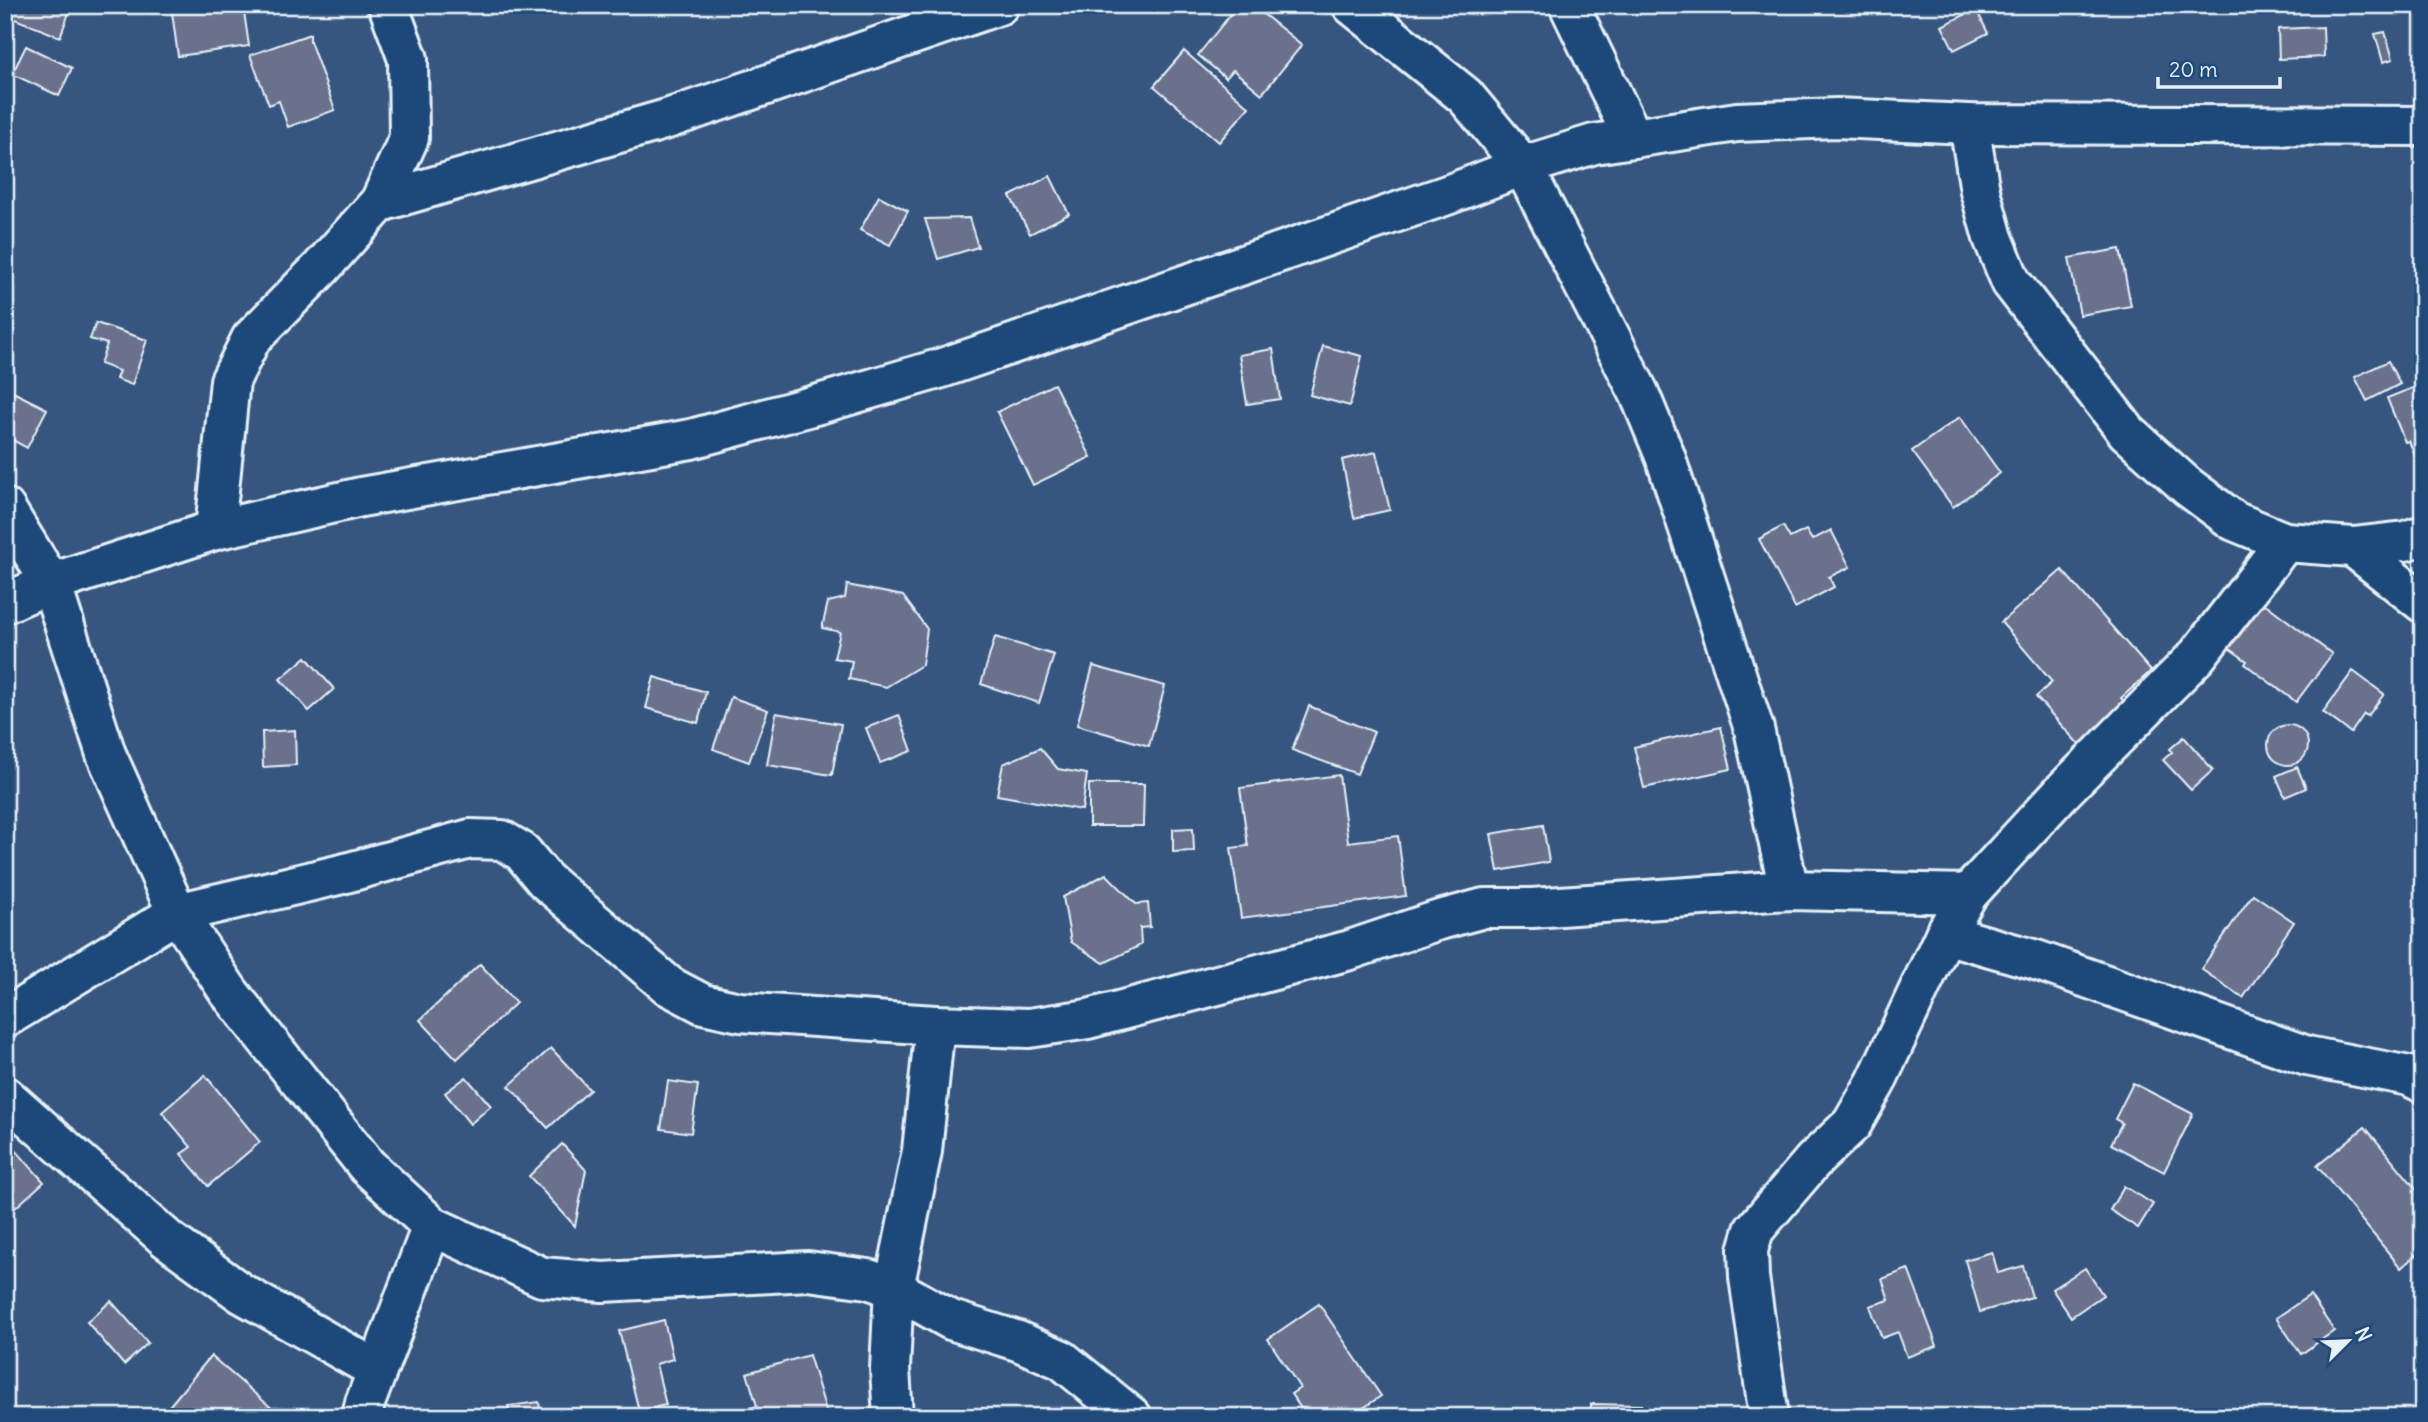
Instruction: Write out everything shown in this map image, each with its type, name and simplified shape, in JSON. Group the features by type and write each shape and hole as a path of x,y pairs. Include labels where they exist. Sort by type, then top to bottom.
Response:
{"street":[{"path":"215,530 230,381 250,339 321,268 380,202 409,138 408,59 388,5"},
{"path":"380,202 667,119 999,5"},
{"path":"1352,5 1465,96 1523,166 1639,393 1665,456 1755,729 1789,890"},
{"path":"1569,5 1633,138"},
{"path":"5,603 51,583 215,530 361,497 691,439 820,404 981,354 1434,200 1523,166 1594,144 1737,122 1836,118 1969,124 2423,126"},
{"path":"1969,124 1980,191 1993,238 2011,282 2127,432 2187,485 2234,521 2286,541 2353,547 2405,541 2423,535"},
{"path":"5,508 51,583 106,754 177,914 229,992 358,1156 432,1226 542,1278 603,1282 808,1271 868,1279 894,1288 951,1320 1018,1341 1062,1360 1132,1417"},
{"path":"1769,1417 1749,1278 1748,1250 1754,1230 1813,1161 1852,1124 1876,1082 1945,934 1968,894 2061,793 2197,656 2286,541"},
{"path":"2353,547 2423,603"},
{"path":"5,1018 177,914 342,874 470,839 502,840 522,852 545,880 669,986 703,1004 740,1012 935,1025 1029,1028 1088,1020 1350,950 1484,908 1532,908 1789,890 1968,894"},
{"path":"1945,934 2036,960 2307,1056 2409,1076 2423,1083"},
{"path":"892,1417 890,1369 894,1288 922,1151 935,1025"},
{"path":"5,1096 167,1239 241,1293 377,1370"},
{"path":"362,1417 432,1226"}],"building":[{"path":"9,5 72,5 60,37 5,15"},
{"path":"171,5 243,5 249,46 178,56"},
{"path":"1238,5 1252,5 1302,45 1262,94 1233,70 1226,78 1198,55"},
{"path":"1976,9 1988,33 1954,50 1942,26"},
{"path":"2323,27 2324,57 2279,59 2278,29"},
{"path":"2385,32 2393,59 2383,62 2375,34"},
{"path":"310,34 310,41 335,110 288,127 279,101 269,105 250,55"},
{"path":"26,46 72,68 59,96 12,74"},
{"path":"1184,51 1249,107 1219,142 1154,86"},
{"path":"1050,176 1069,214 1030,234 1010,196"},
{"path":"879,196 908,211 890,245 860,230"},
{"path":"969,218 978,247 938,259 925,219"},
{"path":"2120,249 2131,306 2080,315 2069,258"},
{"path":"96,323 147,340 132,385 116,379 119,371 100,364 107,344 90,339"},
{"path":"1323,346 1362,356 1350,406 1310,395"},
{"path":"1273,349 1280,399 1247,404 1239,355"},
{"path":"2388,361 2400,384 2367,401 2355,377"},
{"path":"1054,384 1091,457 1033,485 997,412"},
{"path":"2423,384 2423,453 2415,456 2409,441 2405,442 2387,398"},
{"path":"9,390 47,409 27,448 5,436 5,397"},
{"path":"1960,417 2000,473 1953,507 1912,451"},
{"path":"1376,452 1390,510 1354,518 1342,460"},
{"path":"1783,526 1790,538 1806,530 1812,540 1831,530 1850,567 1829,577 1834,587 1795,608 1759,539"},
{"path":"2062,570 2151,671 2121,698 2129,708 2082,748 2036,697 2052,682 2001,622"},
{"path":"847,585 903,596 927,629 922,665 886,687 849,679 852,661 834,658 840,632 822,628 828,602 845,598"},
{"path":"2260,600 2332,654 2296,702 2245,664 2247,661 2226,646"},
{"path":"995,637 1054,655 1039,703 981,684"},
{"path":"306,657 334,689 309,711 280,679"},
{"path":"1093,666 1165,686 1149,746 1077,725"},
{"path":"2353,671 2384,694 2368,716 2364,714 2351,733 2323,712"},
{"path":"654,677 706,692 698,723 646,708"},
{"path":"731,697 768,710 749,762 713,749"},
{"path":"1309,706 1374,732 1357,774 1292,750"},
{"path":"776,713 841,724 832,775 767,765"},
{"path":"899,715 912,751 880,763 866,728"},
{"path":"2288,725 2302,731 2308,745 2302,759 2288,765 2274,759 2268,745 2274,731"},
{"path":"1721,727 1731,769 1644,788 1634,747"},
{"path":"295,730 296,765 263,767 262,732"},
{"path":"2184,737 2213,770 2191,790 2163,760 2172,752 2170,749"},
{"path":"1040,748 1058,769 1087,774 1082,810 997,795 1003,764"},
{"path":"2297,767 2306,788 2285,797 2276,776"},
{"path":"1339,775 1348,842 1398,836 1406,896 1241,918 1231,848 1248,846 1240,788"},
{"path":"1089,784 1144,784 1143,826 1089,826"},
{"path":"1543,825 1549,862 1498,871 1491,834"},
{"path":"1193,828 1194,851 1173,852 1173,829"},
{"path":"1106,874 1136,904 1148,903 1150,927 1140,928 1141,945 1104,963 1071,942 1063,897"},
{"path":"2253,894 2294,922 2243,998 2201,969"},
{"path":"480,964 516,1003 457,1059 420,1020"},
{"path":"551,1048 590,1090 548,1128 509,1086"},
{"path":"205,1075 260,1142 208,1186 181,1154 191,1147 162,1112"},
{"path":"466,1077 491,1106 470,1124 445,1093"},
{"path":"668,1081 698,1085 691,1133 661,1129"},
{"path":"2133,1083 2193,1114 2164,1172 2111,1144 2122,1123 2115,1119"},
{"path":"2365,1127 2423,1197 2423,1249 2401,1268 2317,1166"},
{"path":"5,1138 44,1182 5,1217"},
{"path":"562,1144 586,1170 575,1226 529,1176"},
{"path":"2124,1186 2153,1204 2138,1228 2110,1210"},
{"path":"1992,1252 1998,1273 2023,1266 2032,1297 1980,1312 1965,1260"},
{"path":"2085,1268 2103,1295 2071,1317 2052,1289"},
{"path":"1908,1269 1937,1346 1907,1357 1898,1332 1882,1338 1870,1306 1889,1300 1882,1279"},
{"path":"2310,1295 2334,1331 2301,1354 2276,1318"},
{"path":"111,1301 148,1343 124,1365 87,1322"},
{"path":"1319,1304 1381,1396 1350,1417 1307,1417 1291,1394 1300,1388 1268,1339"},
{"path":"664,1320 673,1359 656,1364 666,1405 639,1411 619,1331"},
{"path":"809,1355 828,1417 735,1417 734,1413 757,1406 747,1373"},
{"path":"211,1356 274,1410 268,1417 174,1417 166,1410"},
{"path":"539,1402 541,1417 510,1417 508,1406"},
{"path":"1591,1404 1642,1405 1642,1417 1591,1417"}]}
